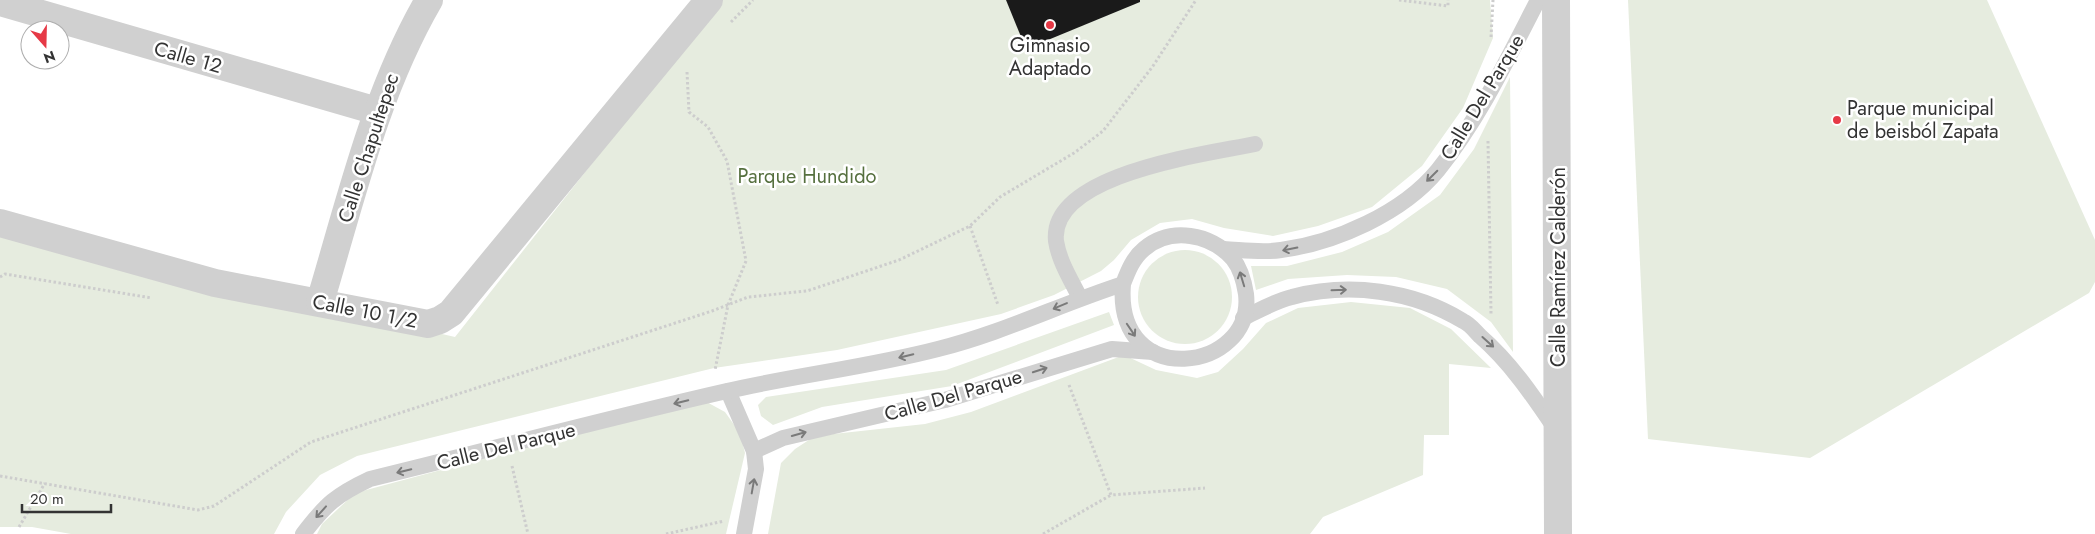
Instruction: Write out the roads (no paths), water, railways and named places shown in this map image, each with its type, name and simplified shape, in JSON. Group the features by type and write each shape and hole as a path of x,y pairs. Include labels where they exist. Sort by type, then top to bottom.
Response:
{"street":[{"name":"Calle Chapultepec","path":"320,302 377,111 407,38 429,0"},
{"name":"Calle 10 1/2","path":"0,223 215,283 428,324 452,313 710,0"},
{"name":"Calle Ramírez Calderón","path":"1552,533 1559,436 1556,0"},
{"name":"Calle 12","path":"0,2 377,111"}],"lane":[{"name":"Calle Del Parque","path":"1224,250 1280,250 1325,242 1374,220 1414,193 1437,172 1489,94 1538,0"},
{"path":"1080,298 1062,260 1056,240 1060,219 1072,202 1118,177 1158,163 1255,144"},
{"name":"Calle Del Parque","path":"754,451 783,438 945,400 1112,349 1153,352 1174,359 1196,359 1216,351 1232,337 1243,318 1246,300 1244,281 1237,264 1224,250 1206,239 1185,235 1164,238 1145,248 1130,264 1122,284 1121,304 1126,323 1137,340 1153,352"},
{"name":"Calle Del Parque","path":"303,534 321,511 341,493 370,479 728,391 930,351 1011,326 1080,298 1122,284"},
{"path":"1243,318 1290,297 1336,290 1380,291 1411,297 1464,321 1494,348 1521,378 1559,436"},
{"path":"728,391 754,451 756,469 744,534"}],"place":[{"name":"Gimnasio Adaptado","path":"1050,25"},
{"name":"Parque municipal de beisból Zapata","path":"1837,120"}],"park label":[{"name":"Parque Hundido","path":"807,176"}]}
